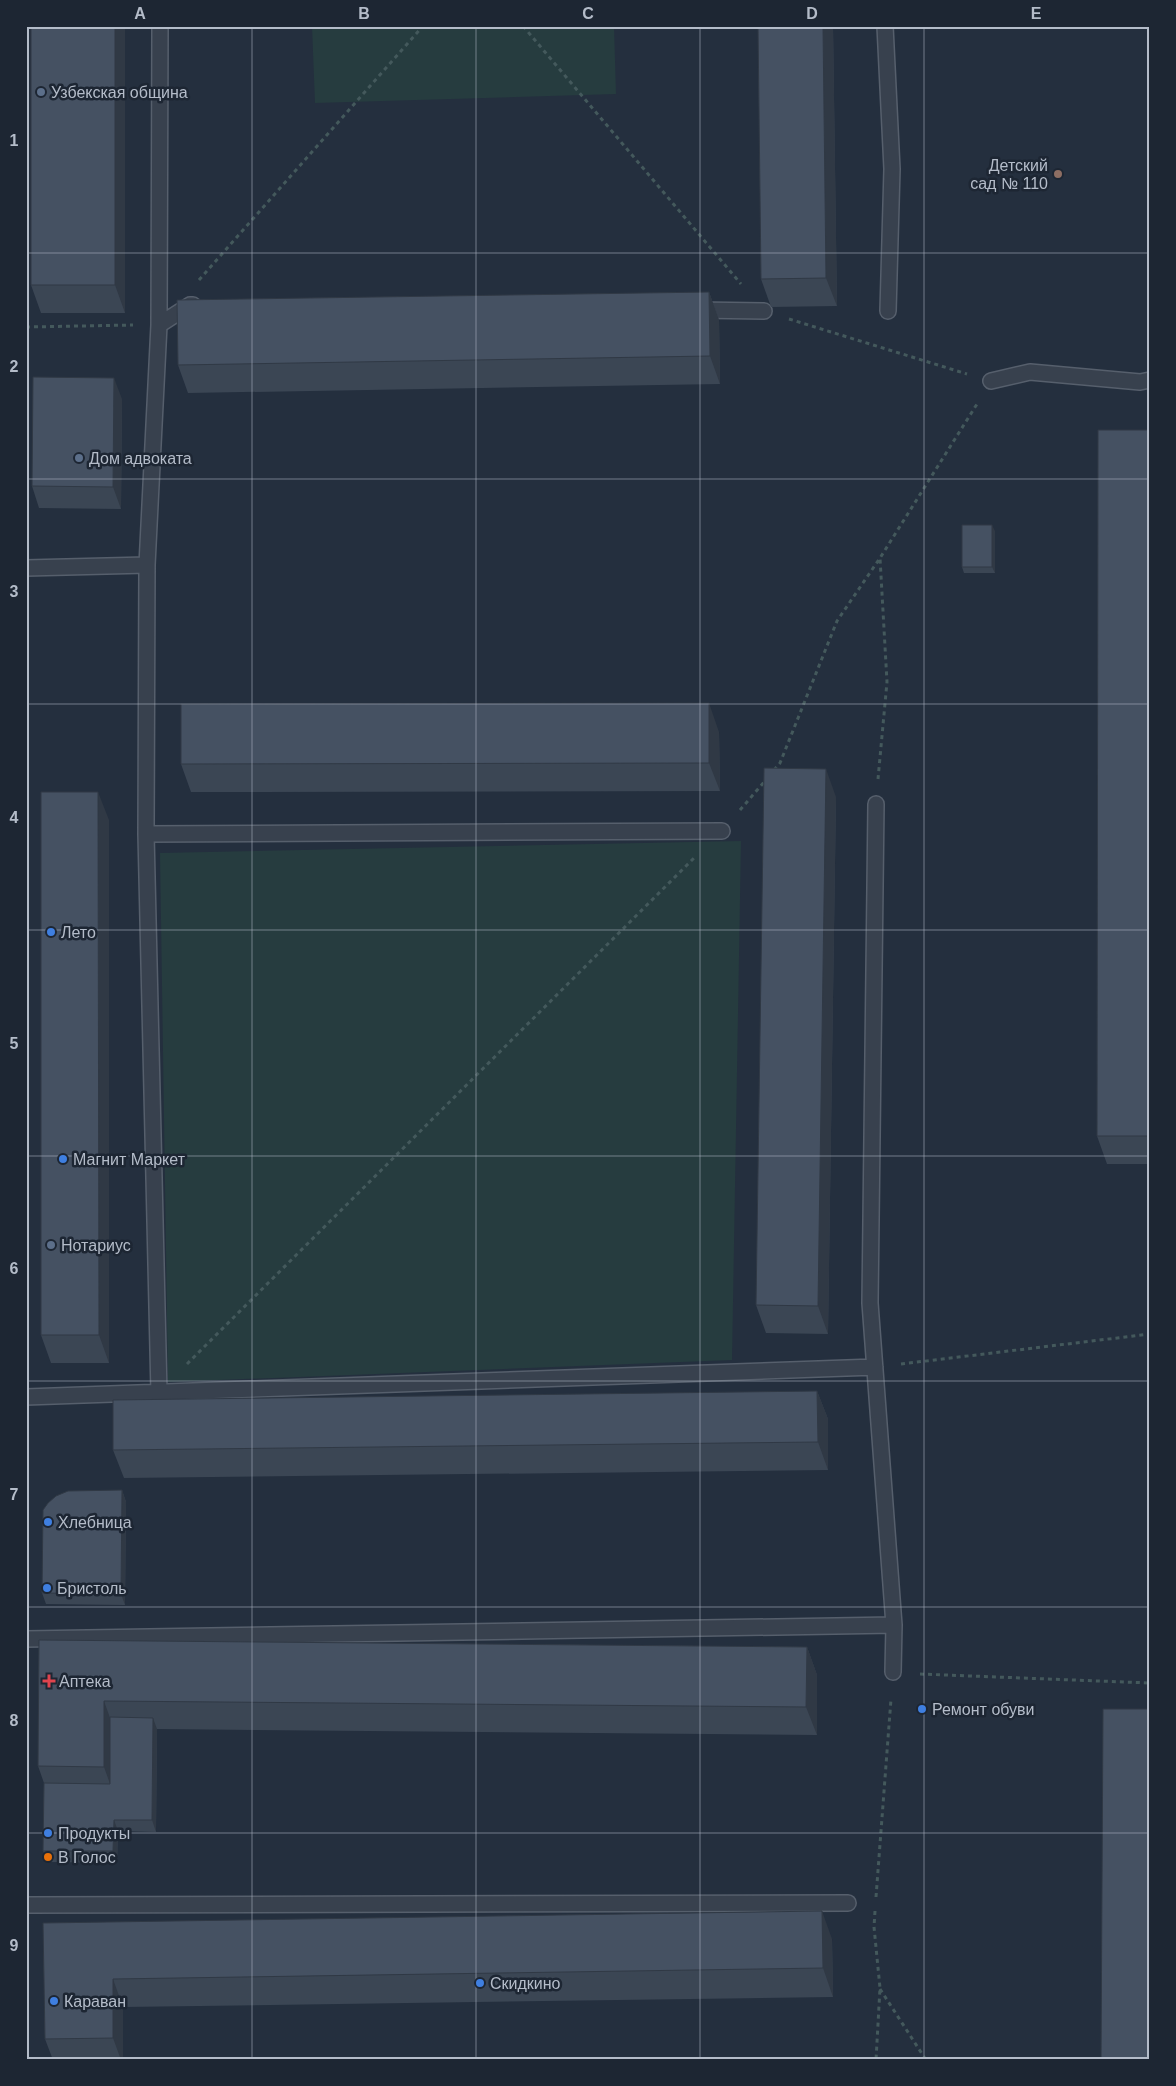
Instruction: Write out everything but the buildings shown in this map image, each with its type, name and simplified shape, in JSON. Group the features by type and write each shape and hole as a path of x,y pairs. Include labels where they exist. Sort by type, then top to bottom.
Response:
{"lane":[{"path":"158,1393 146,834 147,565 159,325 160,26"},
{"path":"885,26 892,169 888,311"},
{"path":"159,325 190,305 209,306"},
{"path":"684,310 764,311"},
{"path":"991,381 1030,372 1140,382 1150,380"},
{"path":"26,568 147,565"},
{"path":"876,804 870,1303 894,1625 893,1672"},
{"path":"146,834 722,831"},
{"path":"26,1397 875,1367"},
{"path":"26,1639 894,1625"},
{"path":"26,1905 848,1903"}],"path":[{"path":"198,280 423,26"},
{"path":"523,26 764,311 991,381 880,558 837,621 780,763 774,771"},
{"path":"26,327 159,325"},
{"path":"876,804 887,682 880,558"},
{"path":"158,1393 722,831 767,778"},
{"path":"875,1367 1150,1334"},
{"path":"876,2060 880,1988 874,1926 893,1672 1150,1683"},
{"path":"880,1988 926,2060"}],"green space":[{"path":"312,26 614,26 616,94 315,103"},
{"path":"741,841 732,1360 168,1382 160,853"}],"place":[{"name":"Узбекская община","path":"41,92"},
{"name":"Детский сад № 110","path":"1058,174"},
{"name":"Дом адвоката","path":"79,458"},
{"name":"Лето","path":"51,932"},
{"name":"Магнит Маркет","path":"63,1159"},
{"name":"Нотариус","path":"51,1245"},
{"name":"Хлебница","path":"48,1522"},
{"name":"Бристоль","path":"47,1588"},
{"name":"Аптека","path":"49,1681"},
{"name":"Ремонт обуви","path":"922,1709"},
{"name":"Продукты","path":"48,1833"},
{"name":"В Голос","path":"48,1857"},
{"name":"Скидкино","path":"480,1983"},
{"name":"Караван","path":"54,2001"}]}
